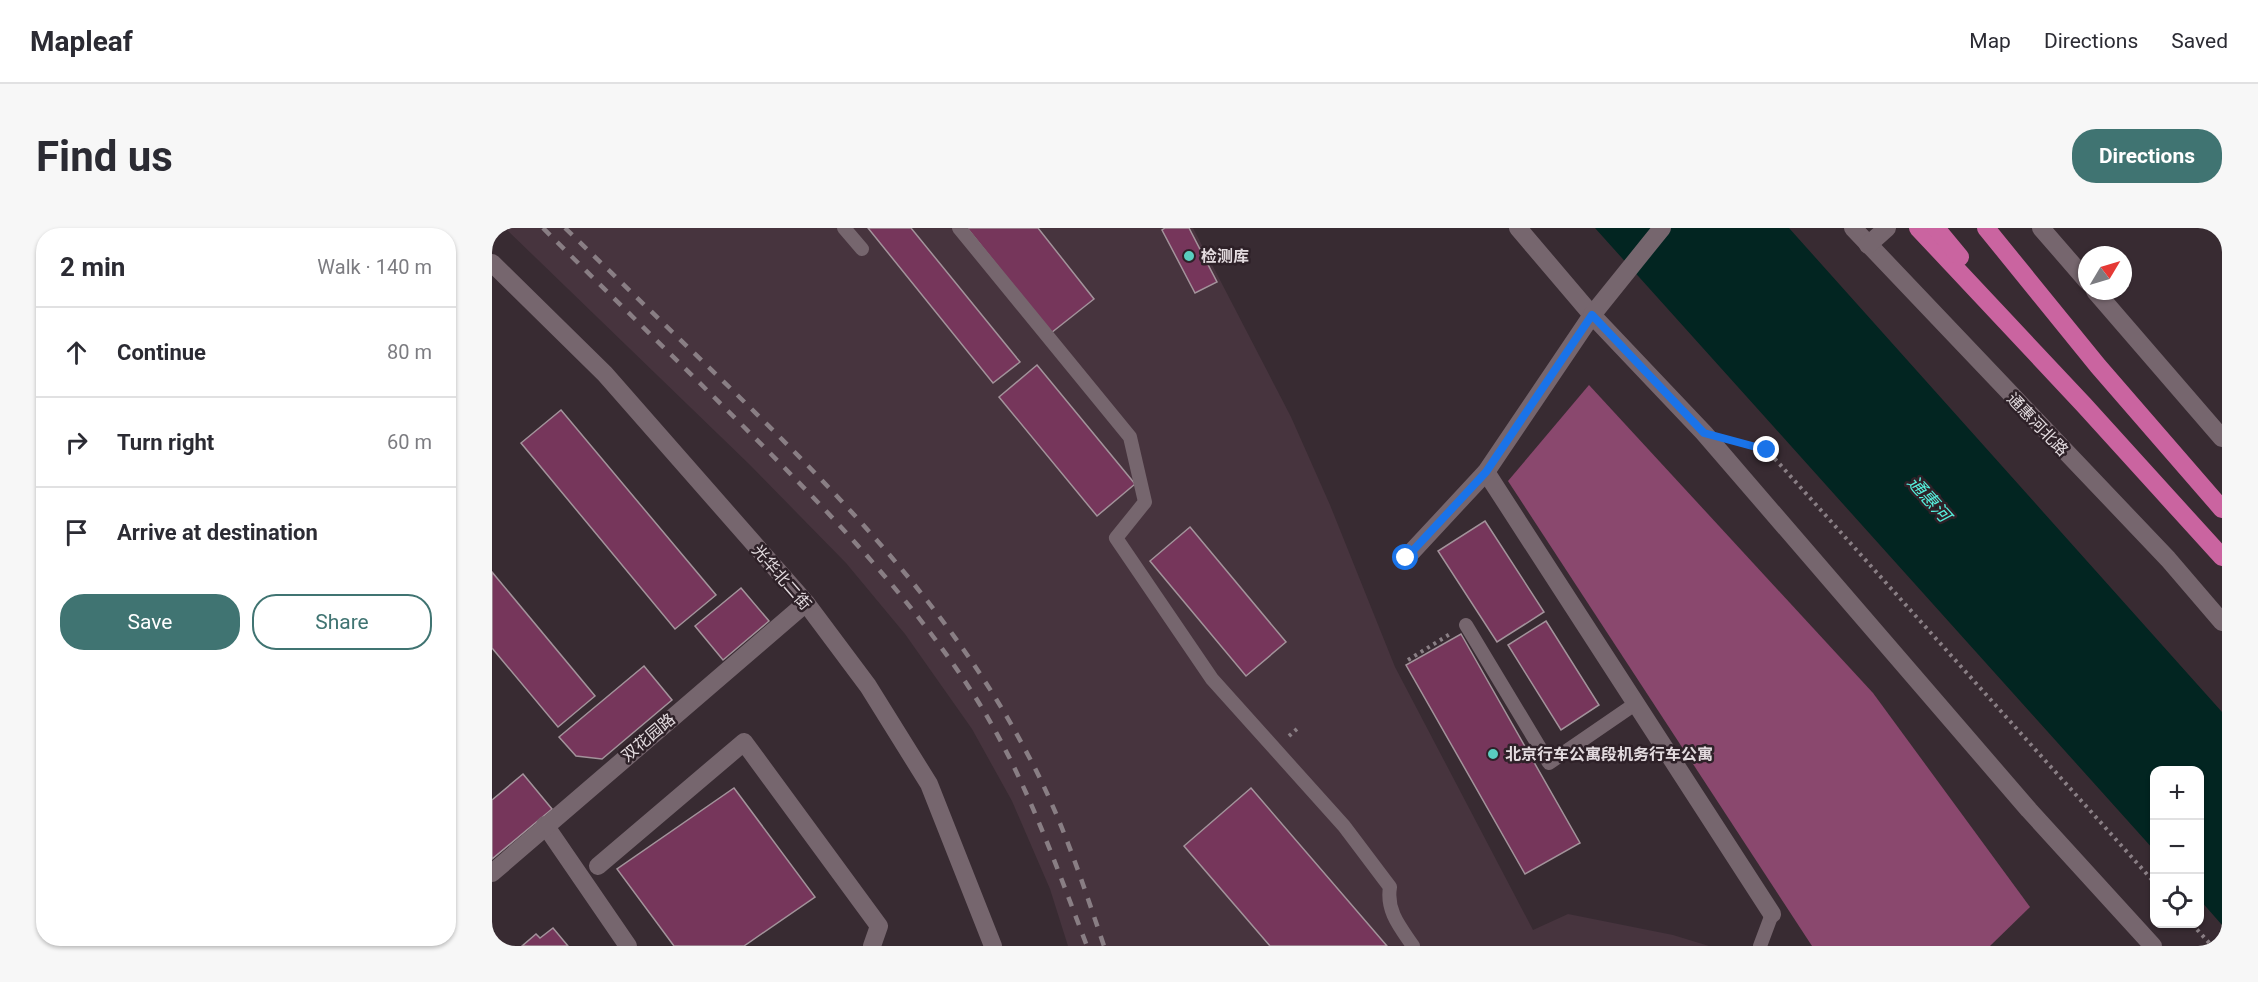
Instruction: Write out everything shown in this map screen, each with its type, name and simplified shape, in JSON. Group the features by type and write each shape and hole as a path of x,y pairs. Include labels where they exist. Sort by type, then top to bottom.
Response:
{"highway":[{"path":"1918,228 2222,557"},
{"path":"1936,228 2084,405"},
{"path":"1986,228 2098,366 2222,509"}],"street":[{"path":"1518,228 1592,315 1704,433 2029,810 2153,946"},
{"path":"1406,558 1486,472 1592,315 1662,228"},
{"name":"通惠河北路","path":"1852,228 2168,560 2222,622"},
{"path":"1868,246 1887,228"},
{"path":"2041,228 2078,271"},
{"name":"光华北二街","path":"492,262 605,374 806,603 868,686 929,784 993,946"},
{"path":"2103,300 2222,438"},
{"path":"1486,472 1772,914"},
{"name":"双花园路","path":"492,873 545,825 806,603"},
{"path":"598,866 744,742 879,926 872,946"},
{"path":"545,825 628,946"}],"lane":[{"path":"844,228 862,249"},
{"path":"959,228 1130,437 1145,502 1116,538 1212,679 1344,826 1390,887 1388,898 1392,916 1413,946"},
{"path":"1466,625 1549,763 1635,704"},
{"path":"1760,946 1772,914"}],"path":[{"path":"1704,433 1767,450 2150,878"},
{"path":"1408,660 1466,625"},
{"path":"2196,928 2212,946"}],"shaded area":[{"path":"505,228 1193,228 1291,417 1330,505 1395,667 1533,930 1568,914 1673,935 1709,946 1068,946 1050,889 1012,801 972,729 905,634 846,563 749,464"},
{"path":"1589,385 1873,693 2030,907 1990,946 1812,946 1508,481"}],"water":[{"name":"通惠河","path":"1595,228 1789,228 2222,712 2222,925 2204,905 2204,766 2150,766 2150,846"}],"building":[{"path":"868,228 911,228 1020,362 993,383"},
{"path":"967,228 1038,228 1094,299 1051,333"},
{"name":"检测库","path":"1189,228 1217,282 1195,293 1162,230"},
{"path":"1037,365 1135,484 1097,516 999,397"},
{"path":"561,410 716,595 675,629 521,443"},
{"path":"1485,521 1544,612 1497,642 1438,551"},
{"path":"1190,527 1286,642 1246,676 1150,561"},
{"path":"492,572 595,696 558,727 492,648"},
{"path":"741,588 769,621 723,660 695,626"},
{"path":"1546,621 1599,705 1561,730 1508,645"},
{"name":"北京行车公寓段机务行车公寓","path":"1461,634 1580,843 1525,874 1406,665"},
{"path":"644,666 672,700 602,759 576,756 559,737"},
{"path":"523,774 552,809 492,859 492,800"},
{"path":"734,788 815,897 744,946 674,946 617,869"},
{"path":"1251,788 1387,946 1270,946 1184,846"},
{"path":"553,928 568,946 522,946 536,934 540,938"}],"railway":[{"path":"543,228 840,525 927,629 979,703 1011,761 1039,822 1087,946"},
{"path":"565,228 809,466 929,603 998,702 1040,778 1070,849 1104,946"}],"place":[{"name":"检测库","path":"1189,256"},
{"name":"北京行车公寓段机务行车公寓","path":"1493,754"}],"route":[{"path":"1406,558 1486,472 1592,315 1704,433 1767,450"}]}
